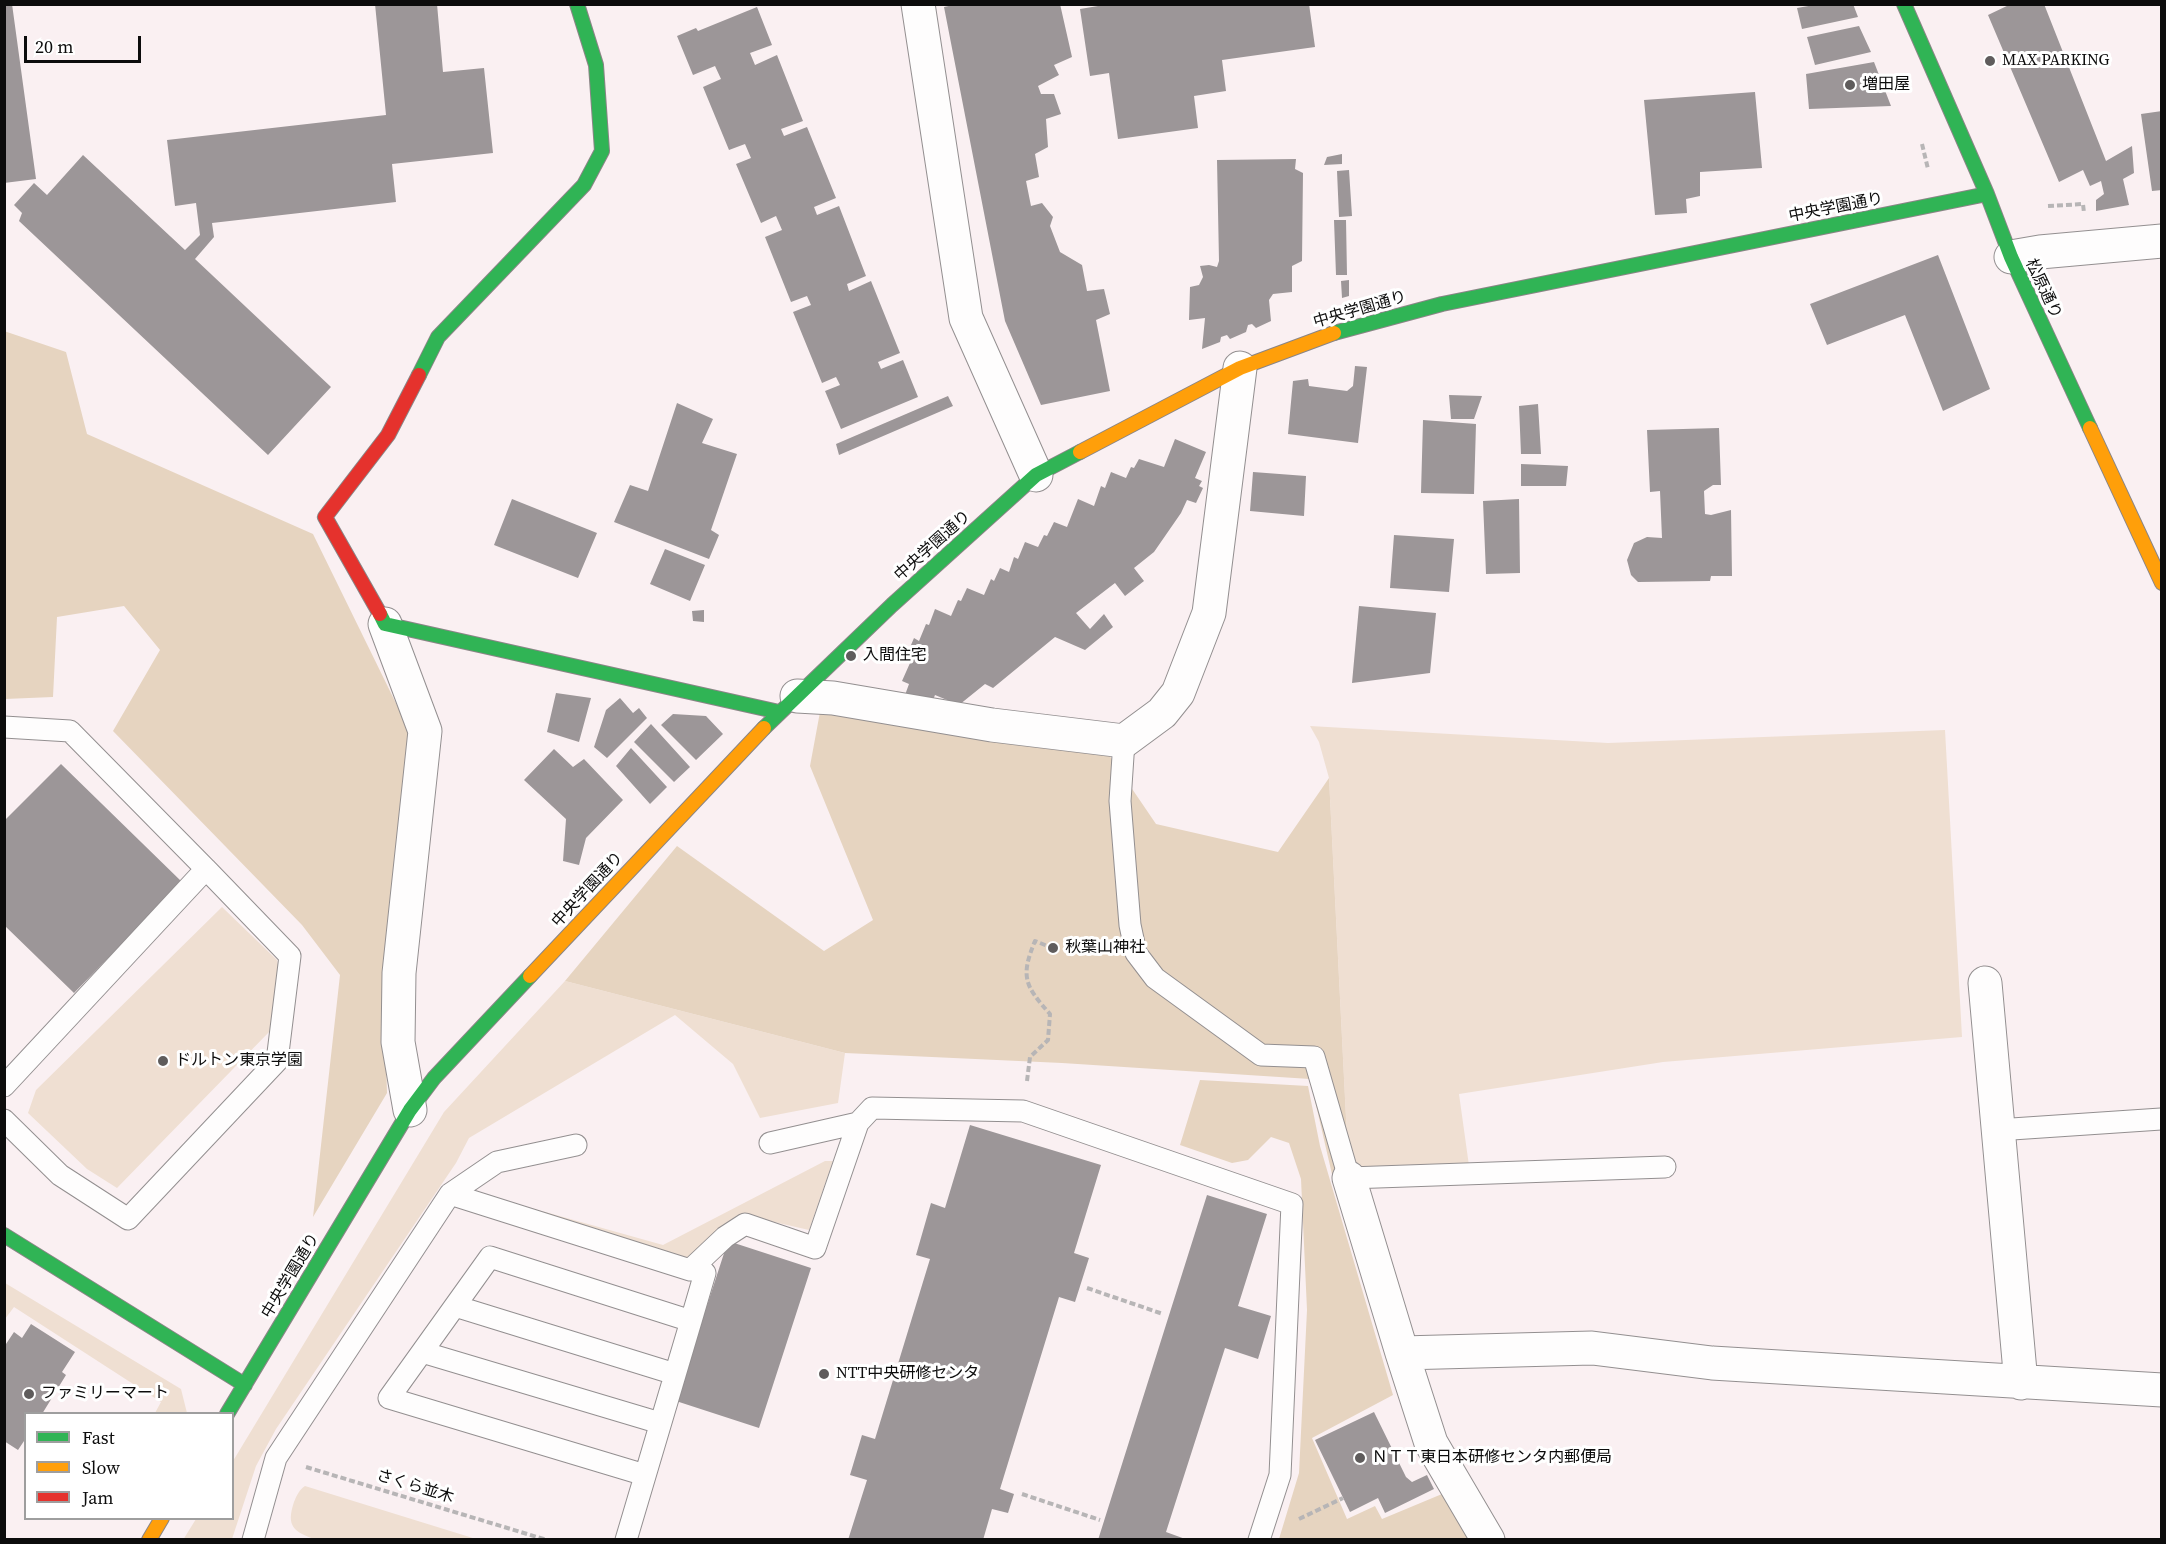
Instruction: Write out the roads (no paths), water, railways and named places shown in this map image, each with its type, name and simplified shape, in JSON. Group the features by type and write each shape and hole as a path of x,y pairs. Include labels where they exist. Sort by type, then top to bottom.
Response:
{"street":[{"path":"410,1110 398,1041 399,973 425,731 386,624 325,517 388,435 438,337 584,185 602,151 596,65 577,4"},
{"path":"918,4 966,318 1036,475"},
{"name":"松原通り","path":"1904,4 1987,194 2011,257 2162,583"},
{"name":"中央学園通り","path":"228,1412 410,1110 434,1078 788,704 892,605 1036,475 1240,368 1328,335 1442,304 1987,194"},
{"path":"2011,257 2040,252 2162,241"},
{"path":"386,624 788,704 833,698 992,725 1124,741 1162,713 1178,693 1209,613 1240,368"},
{"path":"1985,983 2021,1383"},
{"path":"1349,1178 1431,1443 1488,1539"},
{"path":"4,1235 245,1385"},
{"path":"1402,1353 1592,1348 1712,1363 2162,1390"},
{"path":"148,1539 161,1520"}],"lane":[{"path":"4,727 70,730 291,956 277,1062 128,1219 60,1175 4,1120"},
{"path":"1124,741 1120,801 1130,925 1136,953 1155,978 1261,1055 1314,1057 1349,1178 1665,1167"},
{"path":"4,1086 206,868"},
{"path":"626,1539 692,1321 703,1273 725,1237 745,1224 815,1248 858,1124 872,1108 1023,1111 1292,1204 1280,1475 1259,1539"},
{"path":"1997,1130 2161,1119"},
{"path":"770,1143 858,1124"},
{"path":"253,1539 276,1458 450,1194 497,1162 576,1145"},
{"path":"450,1194 703,1273"},
{"path":"645,1475 388,1398 490,1257 692,1321"},
{"path":"455,1306 675,1374"},
{"path":"422,1352 660,1423"}],"place":[{"name":"MAX PARKING","path":"1990,61"},
{"name":"増田屋","path":"1850,85"},
{"name":"入間住宅","path":"851,656"},
{"name":"秋葉山神社","path":"1053,948"},
{"name":"ドルトン東京学園","path":"163,1061"},
{"name":"NTT中央研修センタ","path":"824,1374"},
{"name":"ファミリーマート","path":"29,1394"},
{"name":"ＮＴＴ東日本研修センタ内郵便局","path":"1360,1458"}]}
